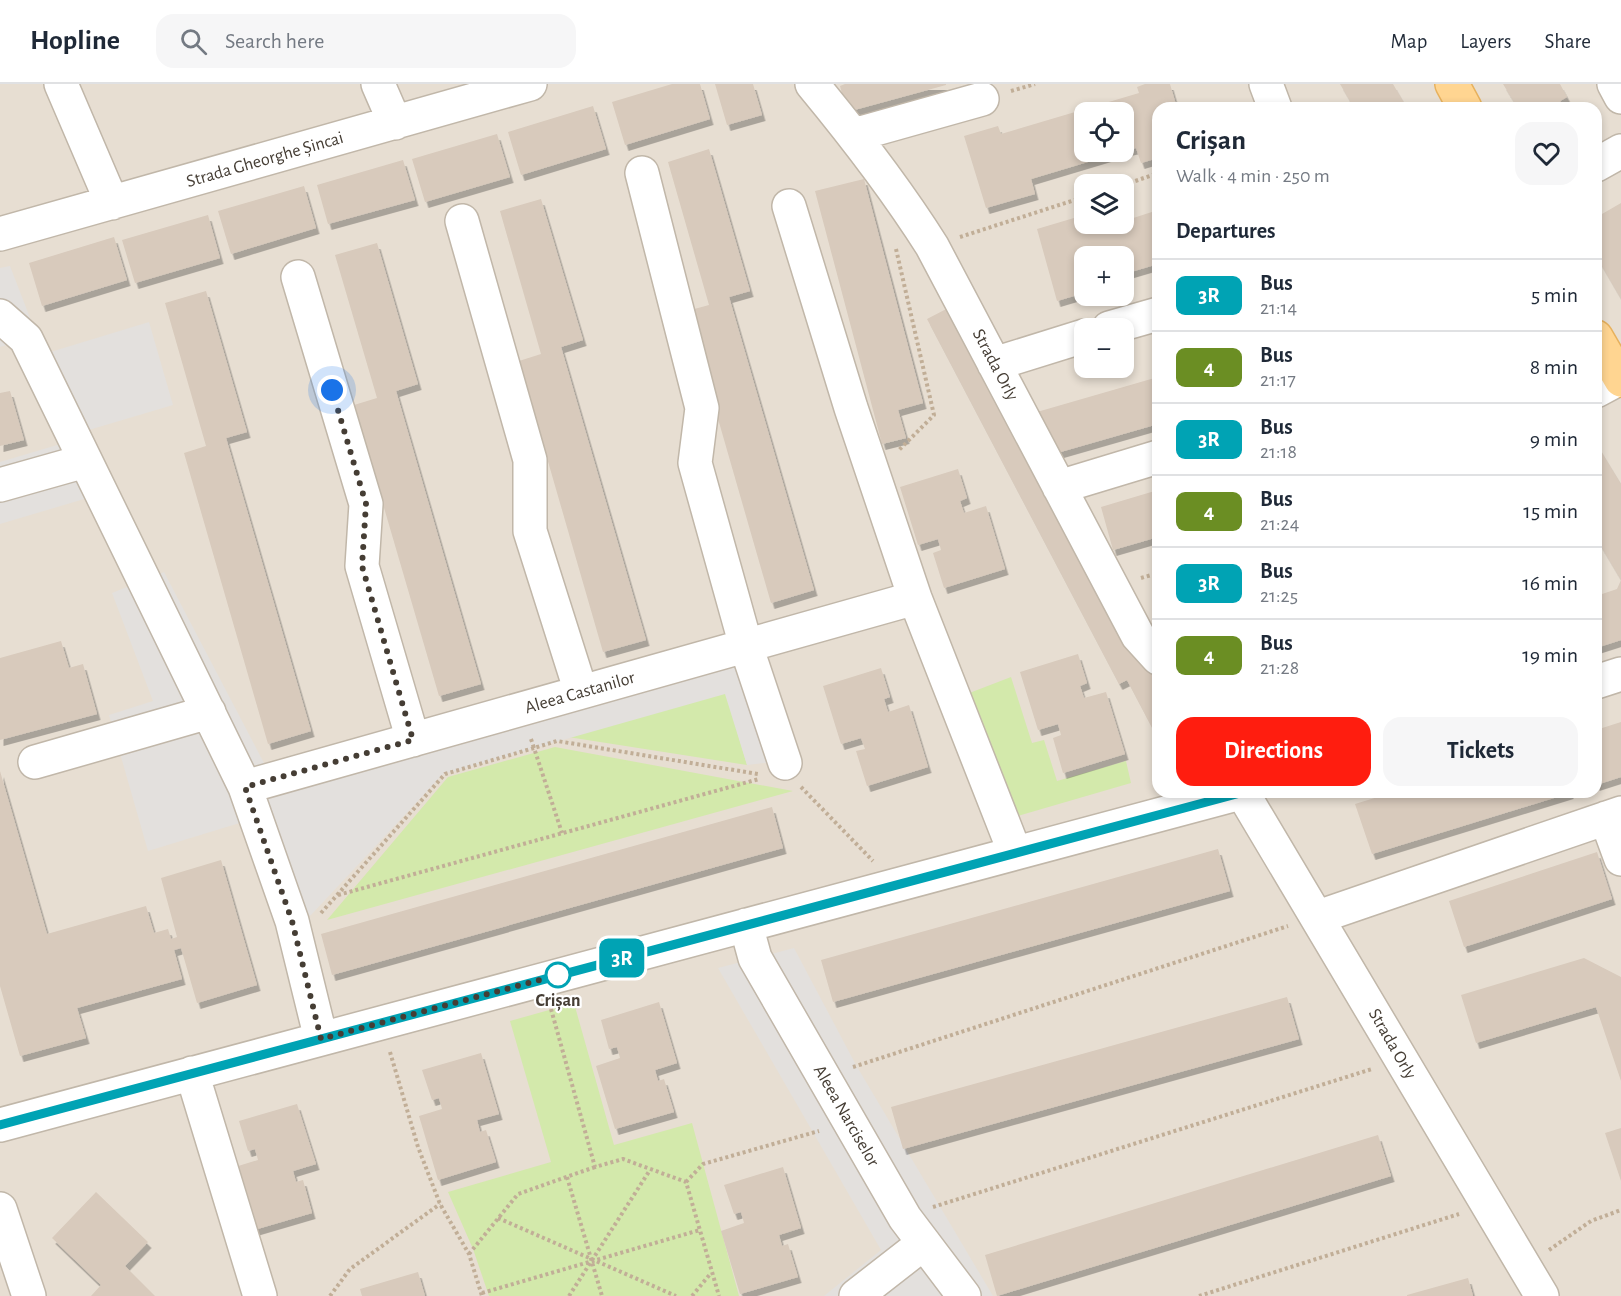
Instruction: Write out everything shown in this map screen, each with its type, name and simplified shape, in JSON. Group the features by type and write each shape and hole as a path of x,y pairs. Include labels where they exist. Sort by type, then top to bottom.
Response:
{"main road":[{"path":"1452,84 1462,102"},
{"path":"1602,354 1612,383"}],"street":[{"path":"61,84 112,203"},
{"path":"378,84 395,123"},
{"name":"Strada Gheorghe Șincai","path":"0,234 530,84"},
{"name":"Strada Orly","path":"812,84 854,135 910,211 932,246 1138,636 1152,651"},
{"path":"1266,84 1273,102"},
{"path":"1614,84 1621,97"},
{"path":"854,135 982,99"},
{"path":"1602,162 1621,151"},
{"path":"642,173 702,408 695,463 780,772"},
{"path":"789,206 915,598 1015,853"},
{"path":"462,221 530,460 530,531 581,692"},
{"path":"298,277 366,504 362,566 413,740"},
{"path":"0,316 26,339 245,787 292,921 321,1039"},
{"path":"1134,321 1152,316"},
{"path":"994,364 1074,339"},
{"path":"1059,487 1152,459"},
{"path":"0,485 85,461"},
{"name":"Aleea Castanilor","path":"245,787 915,598"},
{"path":"1602,680 1621,674"},
{"path":"35,762 208,712"},
{"path":"0,1125 1221,798"},
{"name":"Strada Orly","path":"1247,798 1542,1296"},
{"path":"1318,917 1614,815 1621,859"},
{"name":"Aleea Narciselor","path":"746,925 755,958 848,1121 914,1230 964,1296"},
{"path":"192,1073 260,1296"},
{"path":"0,1209 29,1296"},
{"path":"856,1296 914,1230"}],"path":[{"path":"1134,181 1152,176"},
{"path":"932,246 1074,200"},
{"path":"874,475 934,416 894,239 910,211"},
{"path":"522,709 562,833"},
{"path":"297,941 444,774 557,741 780,772 897,885"},
{"path":"338,895 780,772"},
{"path":"826,1080 867,1061 1318,917"},
{"path":"541,980 595,1167"},
{"path":"382,1022 418,1147 440,1204 469,1254 482,1294 591,1260 700,1230"},
{"path":"914,1230 937,1205 1401,1060"},
{"path":"686,1182 703,1164 848,1121"},
{"path":"469,1254 518,1194 595,1167 622,1159 686,1182"},
{"path":"569,1296 651,1170"},
{"path":"567,1177 602,1296"},
{"path":"686,1182 719,1296"},
{"path":"330,1296 350,1269 440,1204"},
{"path":"1199,1296 1488,1205"},
{"path":"1525,1267 1591,1221 1621,1210"},
{"path":"498,1218 676,1296"},
{"path":"692,1296 712,1272"}],"shaded area":[{"path":"0,84 1621,84 1621,1296 0,1296"},
{"path":"10,266 37,336 0,347 0,268"},
{"path":"149,322 173,405 72,435 34,357"},
{"path":"74,440 101,494 0,524 0,462"},
{"path":"164,572 265,765 762,641 800,759 747,765 725,694 443,774 311,915 292,921 256,818 148,851 109,715 153,701 112,593"},
{"path":"794,948 856,1065 993,1296 824,1296 881,1250 718,968"}],"green space":[{"path":"1011,677 1032,743 1044,740 1057,781 1126,761 1131,783 1007,819 959,697"},
{"path":"726,693 747,765 568,737"},
{"path":"555,747 793,791 327,920 448,777"},
{"path":"574,1003 614,1145 692,1123 739,1296 489,1296 473,1249 448,1192 551,1162 510,1021"}],"building":[{"path":"672,84 700,84 710,119 625,145 612,102"},
{"path":"715,84 753,84 762,115 727,125"},
{"path":"845,84 946,85 847,112 840,86"},
{"path":"1145,84 1170,84 1175,102 1152,102 1152,160 1141,163 1136,148 1134,148 1134,102 1109,102 1139,93 1137,87"},
{"path":"1340,84 1393,84 1404,102 1350,102"},
{"path":"1503,84 1560,84 1567,97 1561,102 1514,102"},
{"path":"593,106 606,149 521,175 508,132"},
{"path":"1074,112 1074,162 1088,162 1031,179 1035,194 986,208 964,136 998,126 1001,134"},
{"path":"497,134 510,177 425,202 412,159"},
{"path":"709,149 750,291 729,297 814,590 771,603 687,311 709,305 668,162"},
{"path":"403,160 415,200 328,224 317,185"},
{"path":"864,179 923,403 898,410 906,438 882,444 815,191"},
{"path":"304,186 316,228 231,254 218,211"},
{"path":"541,199 583,340 561,347 646,640 603,652 519,361 541,354 500,211"},
{"path":"1621,203 1621,299 1602,266 1602,214"},
{"path":"1152,212 1152,266 1134,271 1134,246 1074,246 1074,296 1057,301 1037,229 1074,218 1074,234 1134,234 1134,218"},
{"path":"208,215 220,258 135,283 122,240"},
{"path":"114,237 127,280 42,306 29,263"},
{"path":"377,243 418,384 396,391 481,684 439,696 354,405 377,398 335,255"},
{"path":"206,291 247,432 226,438 311,731 268,744 184,453 206,446 165,303"},
{"path":"954,305 1152,664 1152,728 1127,680 1119,684 927,319"},
{"path":"1152,379 1152,426 1050,455 1037,412"},
{"path":"10,391 24,440 0,446 0,393"},
{"path":"1602,453 1621,484 1621,580 1602,548"},
{"path":"958,469 967,498 960,501 964,513 986,506 1005,569 944,588 933,553 941,550 938,539 918,545 900,487"},
{"path":"1152,492 1152,539 1113,550 1101,507"},
{"path":"1621,580 1621,640 1602,646 1602,594 1617,589"},
{"path":"61,641 69,668 83,664 97,714 0,740 0,658"},
{"path":"1078,654 1087,683 1080,686 1084,698 1106,692 1125,754 1063,773 1053,738 1061,735 1058,724 1038,730 1020,672"},
{"path":"881,668 890,697 884,699 888,712 909,705 928,767 867,786 856,751 865,749 861,738 841,744 823,686"},
{"path":"1621,722 1621,777 1602,783 1602,728"},
{"path":"0,771 47,934 146,906 154,933 168,929 171,939 177,937 161,878 221,860 257,985 197,1003 181,948 174,950 182,979 77,1008 86,1038 20,1056 0,986"},
{"path":"1374,798 1554,798 1372,854 1355,804"},
{"path":"772,807 783,848 332,975 321,934"},
{"path":"1218,849 1230,891 833,1002 821,960"},
{"path":"1597,852 1612,899 1464,947 1449,901"},
{"path":"1584,958 1621,977 1621,1081 1596,1007 1476,1043 1461,995"},
{"path":"1287,997 1299,1039 903,1149 891,1107"},
{"path":"659,1002 677,1063 655,1070 658,1081 664,1079 674,1112 615,1129 596,1066 620,1058 617,1047 609,1049 601,1020"},
{"path":"481,1053 499,1114 477,1120 480,1132 486,1130 496,1162 438,1180 419,1116 442,1109 439,1098 432,1100 422,1070"},
{"path":"297,1104 316,1164 293,1171 296,1182 303,1180 312,1213 254,1230 235,1167 258,1160 255,1149 248,1151 239,1121"},
{"path":"1621,1128 1621,1181 1605,1133"},
{"path":"1378,1135 1391,1176 997,1296 985,1255"},
{"path":"783,1167 801,1228 779,1235 782,1246 788,1244 798,1277 740,1294 721,1231 744,1223 741,1212 734,1214 724,1185"},
{"path":"96,1192 148,1242 125,1266 155,1296 91,1296 101,1285 52,1238"},
{"path":"418,1272 425,1296 362,1296 360,1289"},
{"path":"1468,1278 1473,1296 1407,1296 1407,1295"}],"bus line":[{"name":"3R","path":"0,1125 1223,798"}],"place":[{"name":"Crișan","path":"558,975"}],"route":[{"path":"332,390 366,504 362,566 413,740 245,787 292,921 321,1039 558,975"}]}
